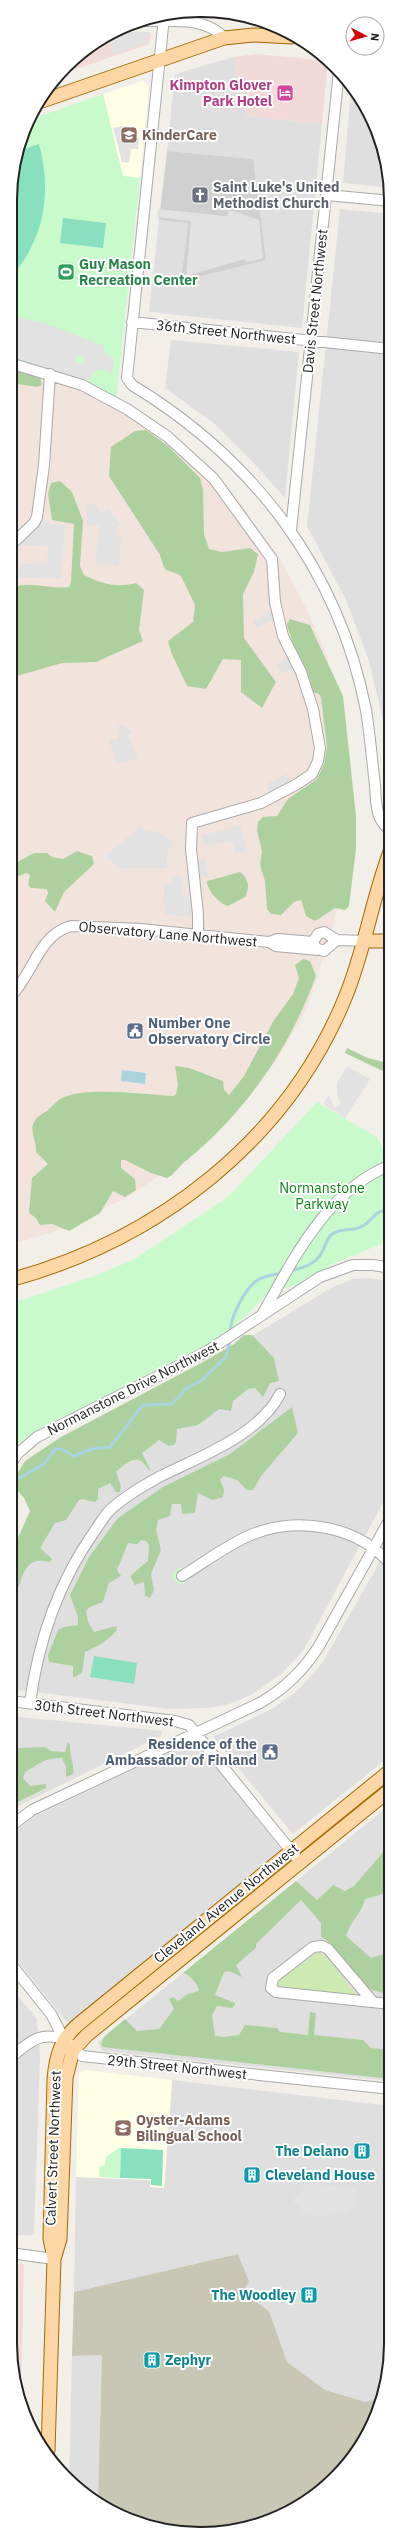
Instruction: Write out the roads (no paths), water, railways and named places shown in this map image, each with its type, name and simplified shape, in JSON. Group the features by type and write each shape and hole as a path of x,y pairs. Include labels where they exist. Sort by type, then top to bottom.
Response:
{"main road":[{"path":"48,99 224,38 253,35 283,37"},
{"path":"17,1278 87,1255 147,1224 198,1188 234,1157 279,1107 319,1050 345,1000 366,941 384,875"},
{"path":"366,941 384,941"},
{"name":"Cleveland Avenue Northwest","path":"64,2039 75,2027 143,1971 384,1776"},
{"name":"Cleveland Avenue Northwest","path":"73,2050 86,2035 384,1795"},
{"path":"215,1913 224,1924"},
{"path":"143,1971 152,1982"},
{"name":"Calvert Street Northwest","path":"58,2150 55,2067 64,2039"},
{"name":"Calvert Street Northwest","path":"48,2445 54,2259 50,2239 65,2084 73,2050"}],"street":[{"path":"170,20 209,26 224,38"},
{"path":"164,21 127,378 132,385 192,424 238,465 265,495 291,530 325,590 348,646 366,711 377,811 384,822"},
{"name":"Davis Street Northwest","path":"291,530 338,80"},
{"path":"327,195 384,200"},
{"name":"36th Street Northwest","path":"132,322 384,348"},
{"path":"17,365 82,385 127,409 168,437 214,478 272,559 275,602 283,636 301,672 313,709 320,748 318,761 312,774 297,784 261,802 192,823 191,849 198,914 198,936"},
{"path":"17,539 34,523 37,517 44,465 50,374"},
{"name":"Observatory Lane Northwest","path":"17,985 43,946 60,929 89,925 269,942 276,946 316,946"},
{"path":"337,940 327,950 316,946 318,934 324,932 337,940 366,941"},
{"path":"262,1314 288,1269 323,1218 344,1194 366,1178 384,1169"},
{"name":"Normanstone Drive Northwest","path":"17,1455 20,1450 37,1437 183,1364 235,1334 262,1314 320,1277 338,1269 368,1265 384,1267"},
{"path":"30,1703 38,1653 64,1583 80,1552 109,1512 152,1481 228,1444 274,1406 280,1394"},
{"path":"182,1576 246,1537 281,1527 323,1527 348,1535 374,1547 384,1558"},
{"path":"17,1822 32,1810 264,1701 297,1675 324,1639 384,1529"},
{"name":"30th Street Northwest","path":"17,1702 175,1721 189,1725 300,1862"},
{"path":"373,2002 328,1949 322,1946 313,1947 273,1978 271,1982 271,1988 276,1992 384,2003"},
{"name":"29th Street Northwest","path":"17,1973 51,2014 64,2039 73,2050 79,2055 88,2058 384,2088"},
{"path":"17,2053 38,2037 49,2036 64,2039"},
{"path":"17,2254 54,2259"}],"water":[{"path":"122,1070 146,1073 145,1084 121,1081"}],"waterway":[{"path":"290,1271 315,1261 324,1249 329,1237 338,1231 359,1228 378,1213 384,1210"},
{"path":"230,1332 238,1305 251,1286 261,1278 282,1273"},
{"path":"17,1479 44,1464 55,1449 61,1449 74,1456 92,1449 110,1447 143,1405 172,1404 188,1387 201,1381 226,1357 230,1340"}],"place":[{"name":"Kimpton Glover Park Hotel","path":"285,93"},
{"name":"KinderCare","path":"129,135"},
{"name":"Saint Luke's United Methodist Church","path":"200,195"},
{"name":"Guy Mason Recreation Center","path":"66,272"},
{"name":"Number One Observatory Circle","path":"135,1031"},
{"name":"Residence of the Ambassador of Finland","path":"270,1752"},
{"name":"Oyster-Adams Bilingual School","path":"123,2128"},
{"name":"The Delano","path":"362,2151"},
{"name":"Cleveland House","path":"252,2175"},
{"name":"The Woodley","path":"309,2295"},
{"name":"Zephyr","path":"152,2360"}],"park label":[{"name":"Normanstone Parkway","path":"322,1196"}]}
